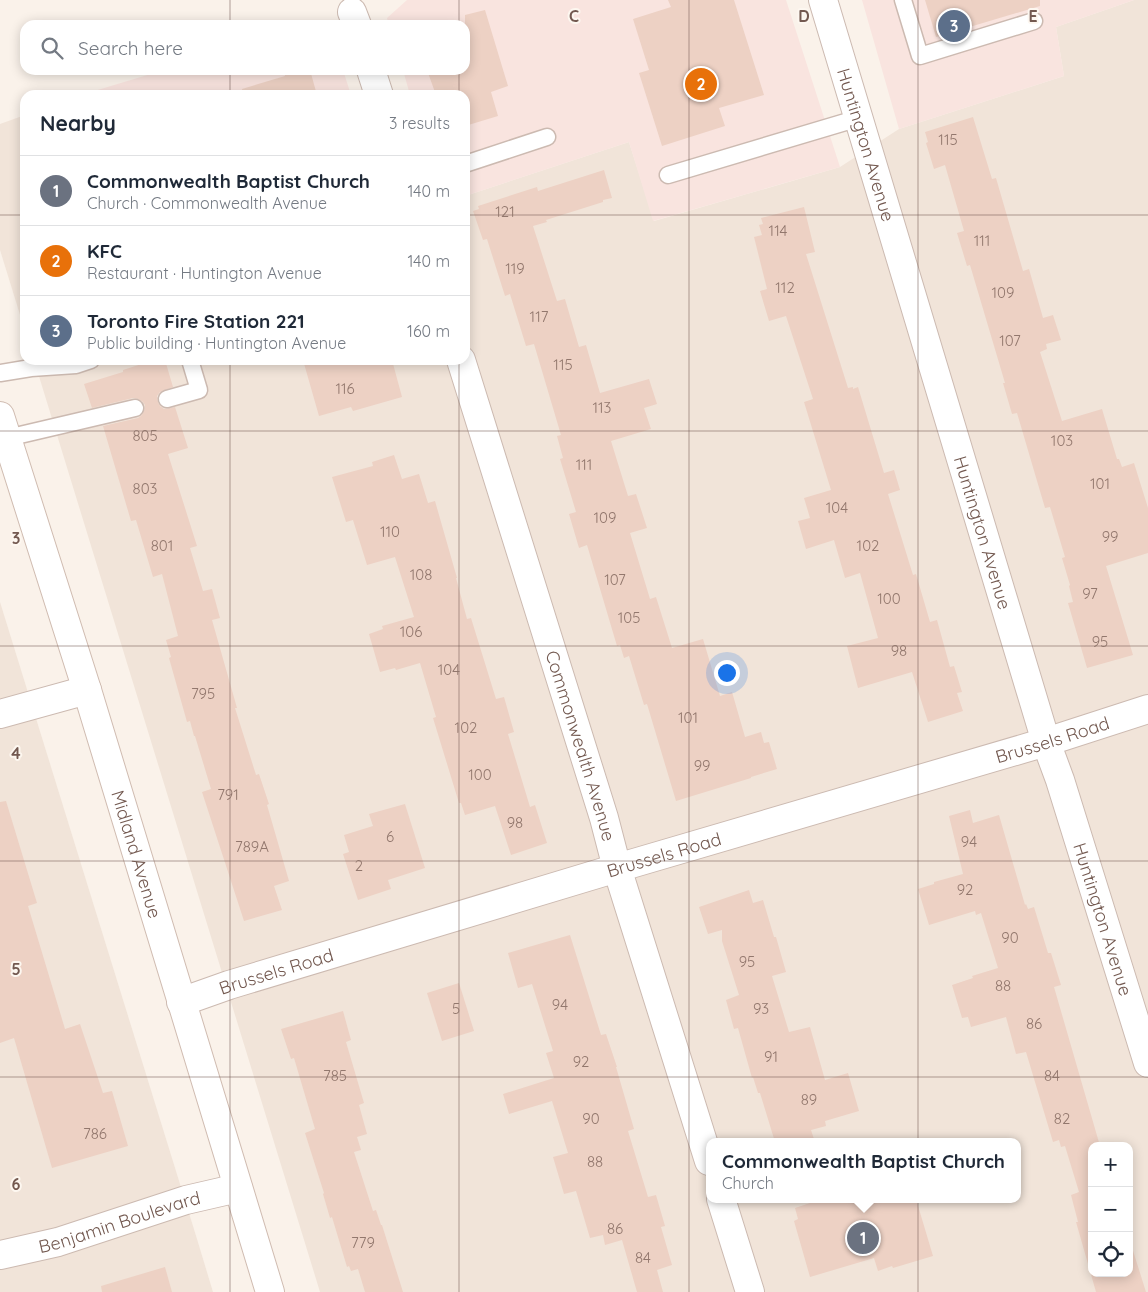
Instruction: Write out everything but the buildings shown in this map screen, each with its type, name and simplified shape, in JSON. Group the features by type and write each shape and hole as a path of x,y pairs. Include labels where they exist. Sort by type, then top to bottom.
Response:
{"street":[{"name":"Huntington Avenue","path":"823,0 1046,742 1060,780 1148,1063"},
{"path":"373,75 377,90"},
{"name":"Commonwealth Avenue","path":"463,365 706,1151"},
{"name":"Midland Avenue","path":"4,427 87,690 270,1292"},
{"path":"0,714 87,690"},
{"name":"Brussels Road","path":"181,1002 618,868 1046,742 1148,709"},
{"name":"Benjamin Boulevard","path":"0,1255 58,1242 186,1200 238,1188"},
{"path":"722,1203 750,1292"}],"lane":[{"path":"903,0 920,56 1034,22"},
{"path":"668,175 859,118"},
{"path":"470,162 547,137"},
{"path":"0,374 31,368 76,365"},
{"path":"167,399 198,390 191,365"},
{"path":"4,427 135,408"}],"shaded area":[{"path":"407,0 786,0 840,167 653,221 629,142 470,194 470,90 409,90 404,75 470,75 470,20 388,20 387,18"},
{"path":"862,0 1134,0 1056,27 1064,76 899,129"},
{"path":"1134,0 1148,0 1148,1292 320,1292 36,365 470,365 470,194 629,142 654,221 840,167 899,129 1064,76 1056,27"},
{"path":"147,75 345,75 349,90 98,90"},
{"path":"20,117 20,315 0,250 0,124"},
{"path":"0,602 197,1239 213,1292 0,1292"}],"place":[{"name":"Toronto Fire Station 221","path":"954,26"},
{"name":"KFC","path":"701,84"},
{"name":"Commonwealth Baptist Church","path":"863,1238"}]}
